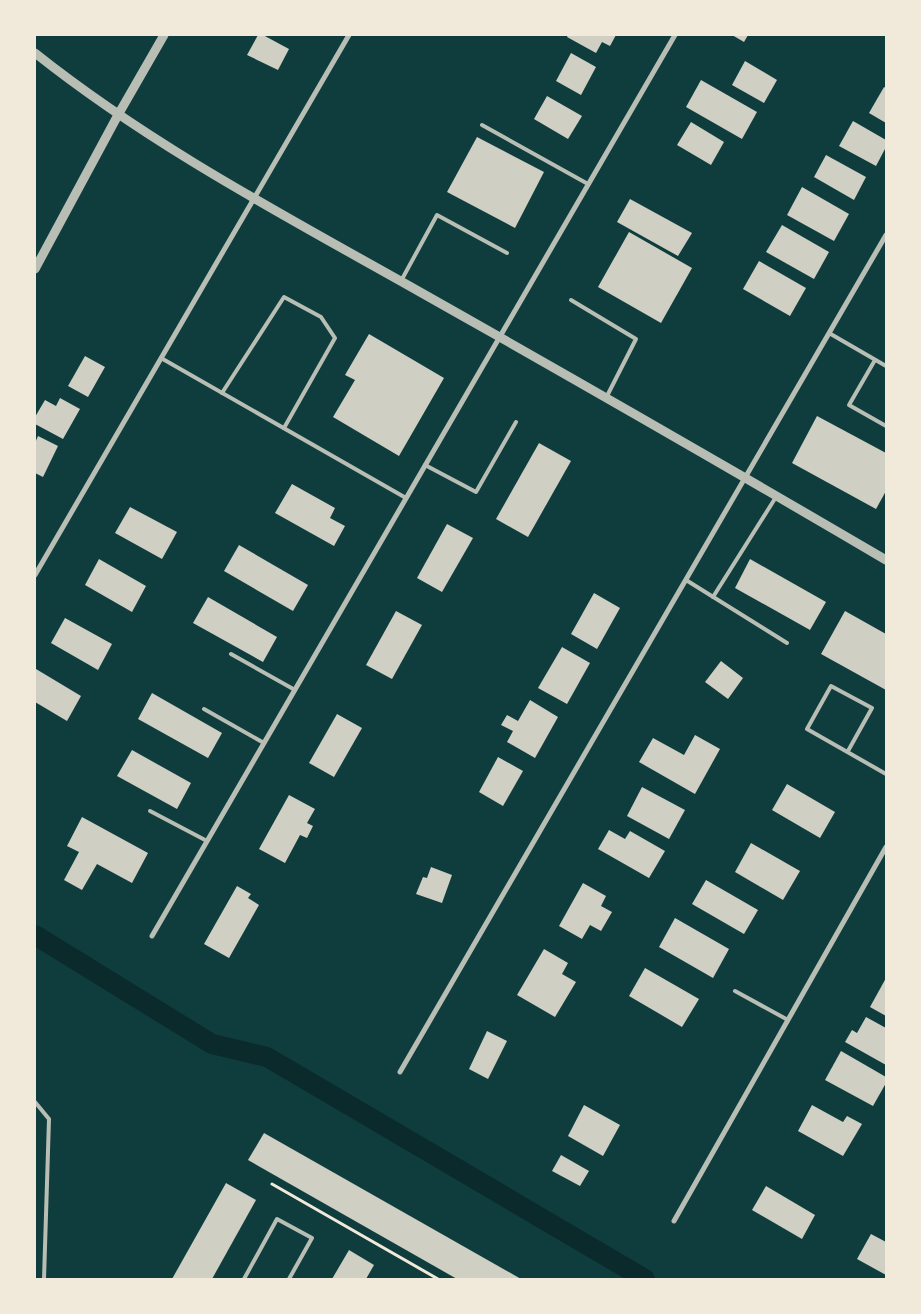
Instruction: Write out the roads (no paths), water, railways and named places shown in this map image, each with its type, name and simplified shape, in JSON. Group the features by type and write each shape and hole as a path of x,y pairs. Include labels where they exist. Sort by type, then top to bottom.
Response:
{"street":[{"path":"35,269 118,115 164,35"},
{"path":"35,575 349,35"},
{"path":"152,936 675,35"},
{"path":"35,53 118,115 254,198 500,337 886,560"},
{"path":"400,1072 886,235"},
{"path":"674,1221 886,847"}],"lane":[{"path":"482,124 588,184"},
{"path":"401,281 437,215 507,253"},
{"path":"222,393 284,296 321,317 335,338 284,428"},
{"path":"571,300 636,339 606,398"},
{"path":"829,333 886,366"},
{"path":"161,358 406,498"},
{"path":"875,360 849,405 886,426"},
{"path":"425,465 476,492 516,422"},
{"path":"713,597 776,496"},
{"path":"686,580 787,644"},
{"path":"231,654 295,690"},
{"path":"848,751 872,708 831,686 807,728 886,774"},
{"path":"204,709 264,743"},
{"path":"150,811 207,841"},
{"path":"736,991 788,1020"},
{"path":"35,1102 48,1119 44,1279"},
{"path":"244,1279 278,1220 312,1238 289,1279"}],"waterway":[{"path":"35,935 212,1044 267,1057 645,1279"}]}
